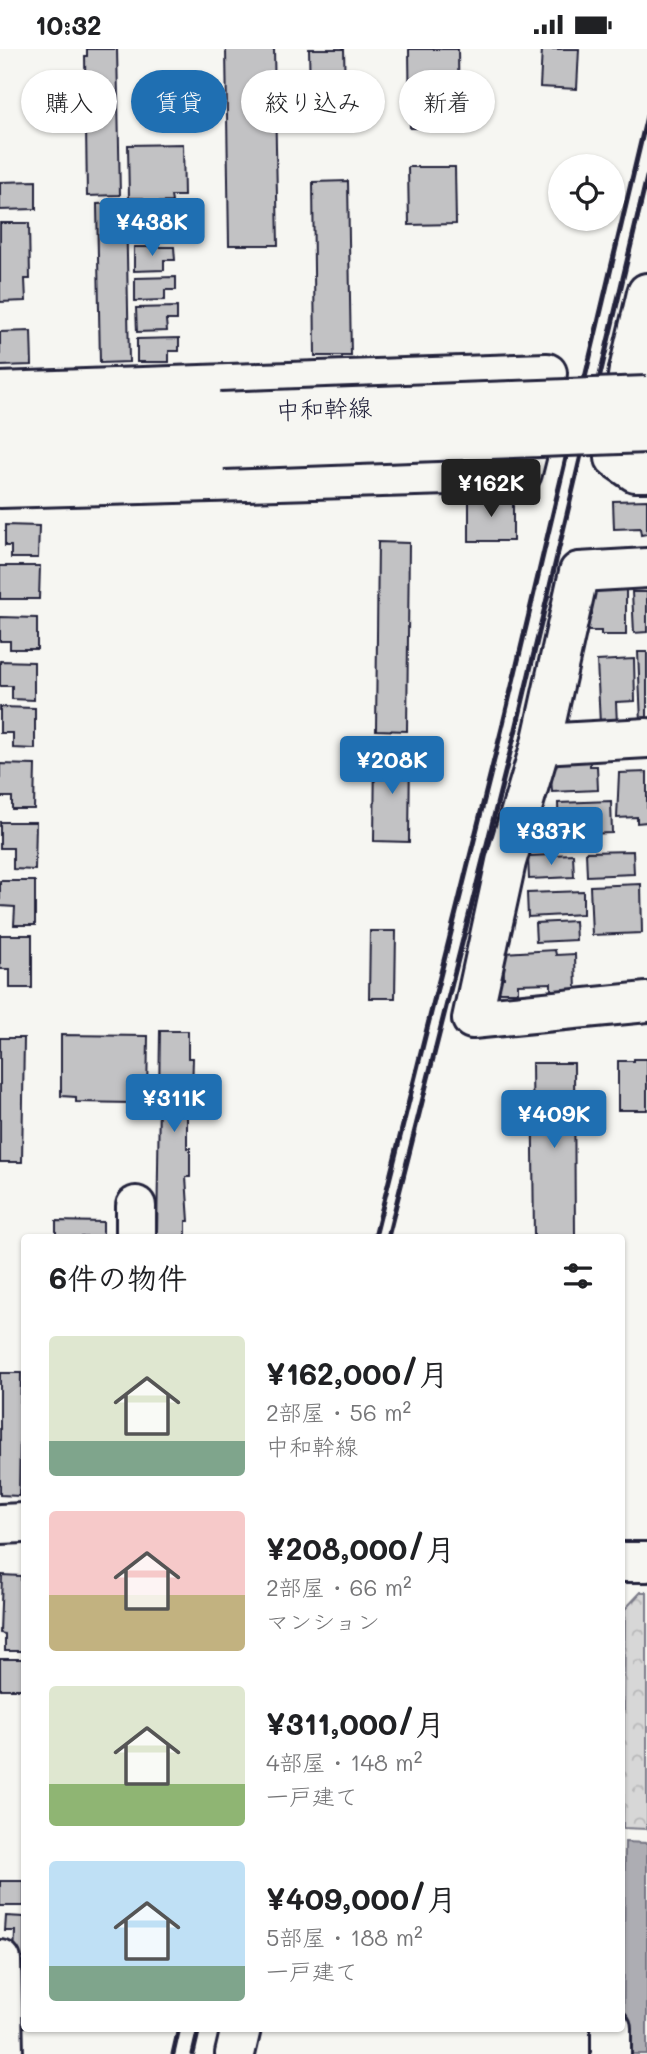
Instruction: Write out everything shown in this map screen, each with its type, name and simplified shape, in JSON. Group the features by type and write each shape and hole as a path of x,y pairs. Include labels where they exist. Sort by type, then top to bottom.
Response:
{"street":[{"path":"647,293 641,378 615,458 635,472 647,472"},
{"path":"0,392 547,373 522,473 0,488"},
{"name":"中和幹線","path":"0,457 641,378"},
{"name":"中和幹線","path":"0,420 222,431 647,433"},
{"path":"647,568 579,572 541,744 506,862 472,1019 647,1002"},
{"path":"541,744 647,738"},
{"path":"0,1524 21,1523"},
{"path":"625,1562 647,1562"},
{"path":"1,1960 3,2054"},
{"path":"235,2054 240,2032"},
{"path":"611,2032 611,2054"}],"green space":[{"path":"641,1592 647,1592 647,1829 625,1828 625,1609"}],"shaded area":[{"path":"625,1842 647,1843 647,2054 623,2054"}],"building":[{"path":"87,49 117,49 120,195 87,196 86,133 117,133 117,70 85,70"},
{"path":"226,49 274,49 274,70 241,70 241,133 276,133 278,245 229,245"},
{"path":"309,49 344,49 345,70 310,70"},
{"path":"409,49 458,49 458,70 409,70"},
{"path":"542,49 579,49 577,89 540,87"},
{"path":"183,144 184,196 171,196 172,202 143,203 143,198 129,198 128,145"},
{"path":"408,167 455,167 456,224 409,225"},
{"path":"36,181 36,209 0,210 0,182"},
{"path":"348,181 351,356 315,356 313,182"},
{"path":"126,203 129,362 100,363 97,204"},
{"path":"133,217 173,217 173,229 163,230 163,240 134,240"},
{"path":"0,223 29,223 30,279 25,279 26,301 0,302"},
{"path":"134,247 174,247 175,260 164,260 164,270 134,271"},
{"path":"176,277 176,290 165,290 165,300 135,301 135,278"},
{"path":"177,307 177,320 166,320 167,331 137,332 136,308"},
{"path":"31,331 32,365 0,366 0,332"},
{"path":"179,338 179,351 169,351 169,362 137,362 137,339"},
{"path":"469,496 513,496 513,541 469,541"},
{"path":"647,500 647,534 641,535 640,528 614,529 613,501"},
{"path":"5,525 39,526 38,558 11,558 11,546 5,546"},
{"path":"378,542 409,543 407,731 376,730"},
{"path":"0,566 40,566 39,599 0,599"},
{"path":"615,587 626,587 626,635 601,635 601,631 587,631 587,615 592,615 592,607 588,607 592,591 615,591"},
{"path":"632,592 647,592 647,632 634,633"},
{"path":"0,617 37,618 37,649 10,649 10,641 0,641"},
{"path":"638,652 647,652 647,722 641,722"},
{"path":"634,659 635,701 616,702 617,724 600,724 597,661"},
{"path":"0,661 34,662 34,700 12,699 12,686 0,686"},
{"path":"0,707 35,708 35,749 13,748 13,733 0,733"},
{"path":"375,750 410,750 409,842 374,841"},
{"path":"590,760 590,766 597,766 598,790 552,792 550,761"},
{"path":"0,764 35,765 34,809 12,809 12,797 0,797"},
{"path":"647,772 647,822 637,823 637,817 617,818 619,773"},
{"path":"611,801 612,833 559,835 558,803"},
{"path":"0,822 36,822 35,870 13,869 13,848 0,848"},
{"path":"633,851 634,874 587,876 586,852"},
{"path":"573,854 574,877 529,879 528,856"},
{"path":"0,881 35,881 35,925 14,925 15,907 0,906"},
{"path":"641,884 642,933 592,935 590,886"},
{"path":"583,891 583,914 528,917 527,893"},
{"path":"575,921 576,940 536,942 535,923"},
{"path":"370,931 396,931 395,998 369,998"},
{"path":"0,935 32,935 32,988 10,988 10,969 0,969"},
{"path":"555,950 556,955 575,954 576,993 551,994 551,983 518,984 518,992 496,992 496,978 504,978 503,953"},
{"path":"160,1031 188,1031 188,1058 193,1058 192,1091 187,1091 190,1177 186,1177 189,1221 186,1221 186,1234 157,1234"},
{"path":"61,1035 148,1036 147,1098 131,1098 131,1103 76,1102 76,1097 61,1096"},
{"path":"0,1038 24,1038 22,1162 0,1162"},
{"path":"647,1059 647,1110 618,1110 618,1061"},
{"path":"532,1063 574,1063 575,1234 534,1234"},
{"path":"56,1221 103,1222 103,1234 56,1234"},
{"path":"0,1373 21,1373 19,1496 0,1495"},
{"path":"2,1575 21,1576 21,1651 5,1651 5,1634 0,1633"},
{"path":"0,1659 21,1659 21,1689 0,1689"},
{"path":"0,1881 21,1881 21,1906 0,1906"},
{"path":"6,1916 21,1917 21,1958 14,1958 15,1931 5,1931"},
{"path":"15,1974 21,1974 21,2027 15,2027"}],"railway":[{"path":"376,1234 502,728 647,116"},
{"path":"389,1234 516,729 647,177"},
{"path":"173,2054 178,2032"},
{"path":"193,2054 198,2032"}]}
